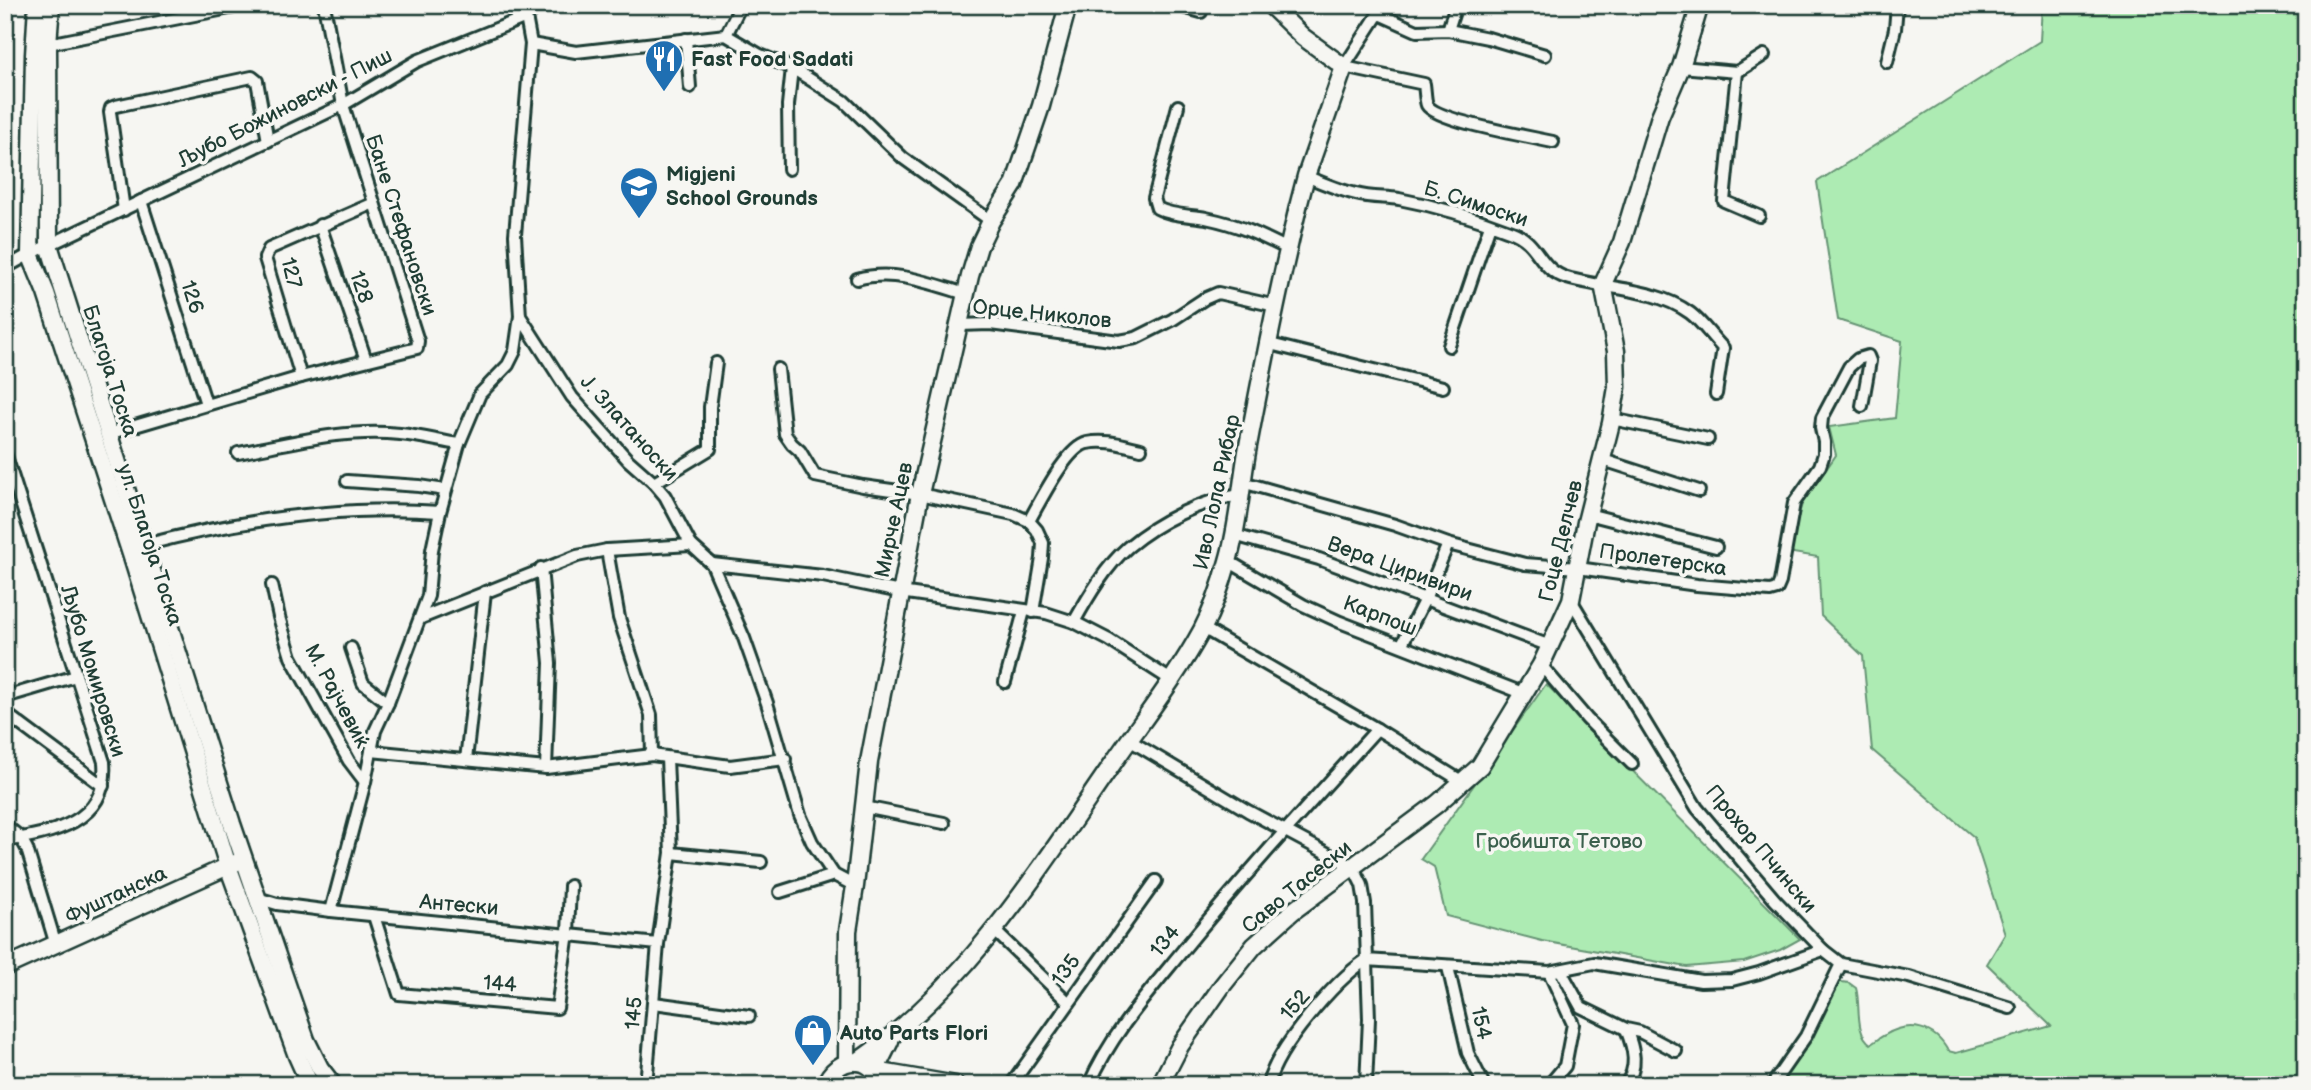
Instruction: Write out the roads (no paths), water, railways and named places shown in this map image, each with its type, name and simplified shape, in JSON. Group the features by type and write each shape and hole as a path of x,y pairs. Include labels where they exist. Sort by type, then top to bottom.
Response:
{"street":[{"name":"ул. Благоја Тоска","path":"37,5 30,254 46,293 122,527 228,866 310,1085"},
{"name":"Благоја Тоска","path":"51,5 48,44 49,245 257,898 306,1040 332,1085"},
{"name":"Бане Стефановски","path":"108,434 301,377 414,350 419,345 343,105 324,5"},
{"name":"Љубо Божиновски - Пиш","path":"5,268 343,105 417,61 526,17 538,5"},
{"path":"726,34 741,5"},
{"name":"Мирче Ацев","path":"852,1062 848,931 869,762 920,494 979,246 1014,185 1025,156 1068,5"},
{"path":"1176,5 1201,12"},
{"path":"1270,5 1303,37 1344,67 1424,83 1426,103 1433,111 1460,121 1553,142"},
{"path":"1448,30 1456,5"},
{"path":"1603,284 1622,242 1660,116 1681,67 1700,5"},
{"path":"1887,62 1895,29 1897,5"},
{"path":"48,44 238,6"},
{"path":"1344,67 1381,10 1417,31 1448,30 1488,38 1545,55"},
{"path":"331,911 365,782 375,732 428,596 432,550 445,490 459,444 480,394 508,365 515,351 520,316 515,234 531,44 526,17"},
{"path":"531,44 576,52 726,34 748,48 792,68 844,101 903,158 991,221"},
{"path":"686,39 690,88"},
{"path":"1681,67 1737,72 1764,55"},
{"name":"Иво Лола Рибар","path":"891,1038 995,931 1028,888 1171,680 1203,628 1228,561 1234,535 1276,306 1306,176 1344,67"},
{"path":"789,169 788,105 792,68"},
{"path":"1737,72 1724,201 1759,216"},
{"path":"124,209 111,108 252,77 257,81 268,141"},
{"path":"1178,106 1154,198 1157,208 1165,212 1248,228 1288,249"},
{"name":"Б. Симоски","path":"1306,176 1354,194 1398,199 1514,233 1532,243 1546,266 1553,272 1568,278 1651,297 1689,313 1723,348 1716,394"},
{"name":"126","path":"141,201 206,404"},
{"name":"127","path":"301,377 265,258 266,252 320,225 374,203"},
{"name":"128","path":"320,225 366,360"},
{"path":"1449,346 1490,225"},
{"path":"857,279 892,274 966,294"},
{"name":"Гоце Делчев","path":"1463,782 1480,766 1525,694 1571,600 1617,387 1616,351 1603,284"},
{"name":"Орце Николов","path":"959,325 990,324 1119,341 1136,338 1218,293 1276,306"},
{"name":"Ј. Златаноски","path":"520,316 572,397 628,460 665,496 691,545 712,564 744,638 785,759 800,815 812,842 834,875 855,886"},
{"path":"1270,344 1443,387"},
{"name":"Пролетерска","path":"1241,488 1395,525 1448,544 1525,564 1768,592 1775,590 1780,582 1794,503 1824,454 1822,418 1849,367 1858,359 1868,356 1870,361 1862,405"},
{"path":"654,483 710,449 710,407 716,363"},
{"path":"778,369 786,434 815,476 920,494 1013,514 1029,521 1037,530 1043,543 1042,558 1005,682"},
{"path":"1612,419 1708,439"},
{"path":"238,453 327,436 360,434 399,434 459,444"},
{"path":"1029,521 1054,478 1076,449 1085,443 1111,442 1141,449"},
{"name":"Љубо Момировски","path":"5,453 104,762 103,786 95,804 84,815 38,836 5,841"},
{"path":"1603,460 1699,491"},
{"path":"347,481 445,490"},
{"path":"1074,622 1087,598 1127,548 1182,513 1241,488"},
{"path":"5,493 20,499"},
{"path":"144,545 197,531 353,509 440,512"},
{"path":"1588,514 1716,547"},
{"name":"Вера Циривири","path":"1234,535 1319,559 1550,646"},
{"path":"1402,644 1448,544"},
{"path":"421,618 541,568 577,556 607,550 691,545"},
{"path":"607,550 619,618 651,715 652,755"},
{"name":"Карпош","path":"1228,561 1303,605 1340,622 1525,694"},
{"path":"712,564 823,576 900,592 1028,611 1074,622 1109,640 1171,680"},
{"path":"541,568 550,663 546,768"},
{"name":"М. Рајчевиќ","path":"272,585 291,657 349,761 365,782"},
{"path":"466,760 485,592"},
{"name":"Прохор Пчински","path":"1571,600 1697,808 1775,900 1823,950 1842,964 1909,977 2010,1008"},
{"path":"1203,628 1463,782"},
{"path":"351,648 363,683 388,703"},
{"path":"1541,665 1587,719 1632,764"},
{"path":"5,697 76,676"},
{"path":"5,713 103,786"},
{"name":"134","path":"1089,1085 1101,1058 1134,1010 1284,830 1377,729"},
{"path":"1129,740 1187,776 1353,867 1362,885 1365,903 1369,1019 1366,1085"},
{"path":"371,751 546,768 652,755 730,766 785,759"},
{"name":"145","path":"646,1085 658,944 671,853 667,758"},
{"name":"Саво Тасески","path":"1160,1085 1187,1036 1254,946 1293,911 1463,782"},
{"path":"864,807 944,823"},
{"path":"5,825 21,838 27,849 56,945"},
{"path":"671,853 761,862"},
{"name":"Фуштанска","path":"5,967 244,859"},
{"path":"780,892 834,875"},
{"name":"135","path":"1011,1085 1157,881"},
{"name":"144","path":"374,916 399,995 558,1008 568,933 570,886"},
{"name":"Антески","path":"257,898 277,904 374,916 568,933 658,944"},
{"path":"995,931 1068,1002"},
{"path":"1366,960 1549,972 1594,963 1702,981 1732,980 1823,950"},
{"name":"152","path":"1268,1085 1270,1072 1289,1041 1352,969 1366,960"},
{"path":"1772,1085 1806,1036 1842,964"},
{"name":"154","path":"1448,967 1468,1053 1483,1085"},
{"path":"1561,971 1581,1007 1626,1029 1640,1032 1676,1051"},
{"path":"1549,972 1573,1024 1565,1066 1549,1085"},
{"path":"654,1003 750,1016"},
{"path":"1625,1085 1634,1064 1633,1048 1626,1029"},
{"path":"825,1085 840,1064 852,1062 891,1038"},
{"path":"878,1078 891,1038"},
{"path":"852,1062 868,1066 878,1078 956,1085"}],"place":[{"name":"Fast Food Sadati","path":"664,93"},
{"name":"Migjeni School Grounds","path":"639,220"},
{"name":"Auto Parts Flori","path":"813,1067"}],"park label":[{"name":"Гробишта Тетово","path":"1559,841"}]}
